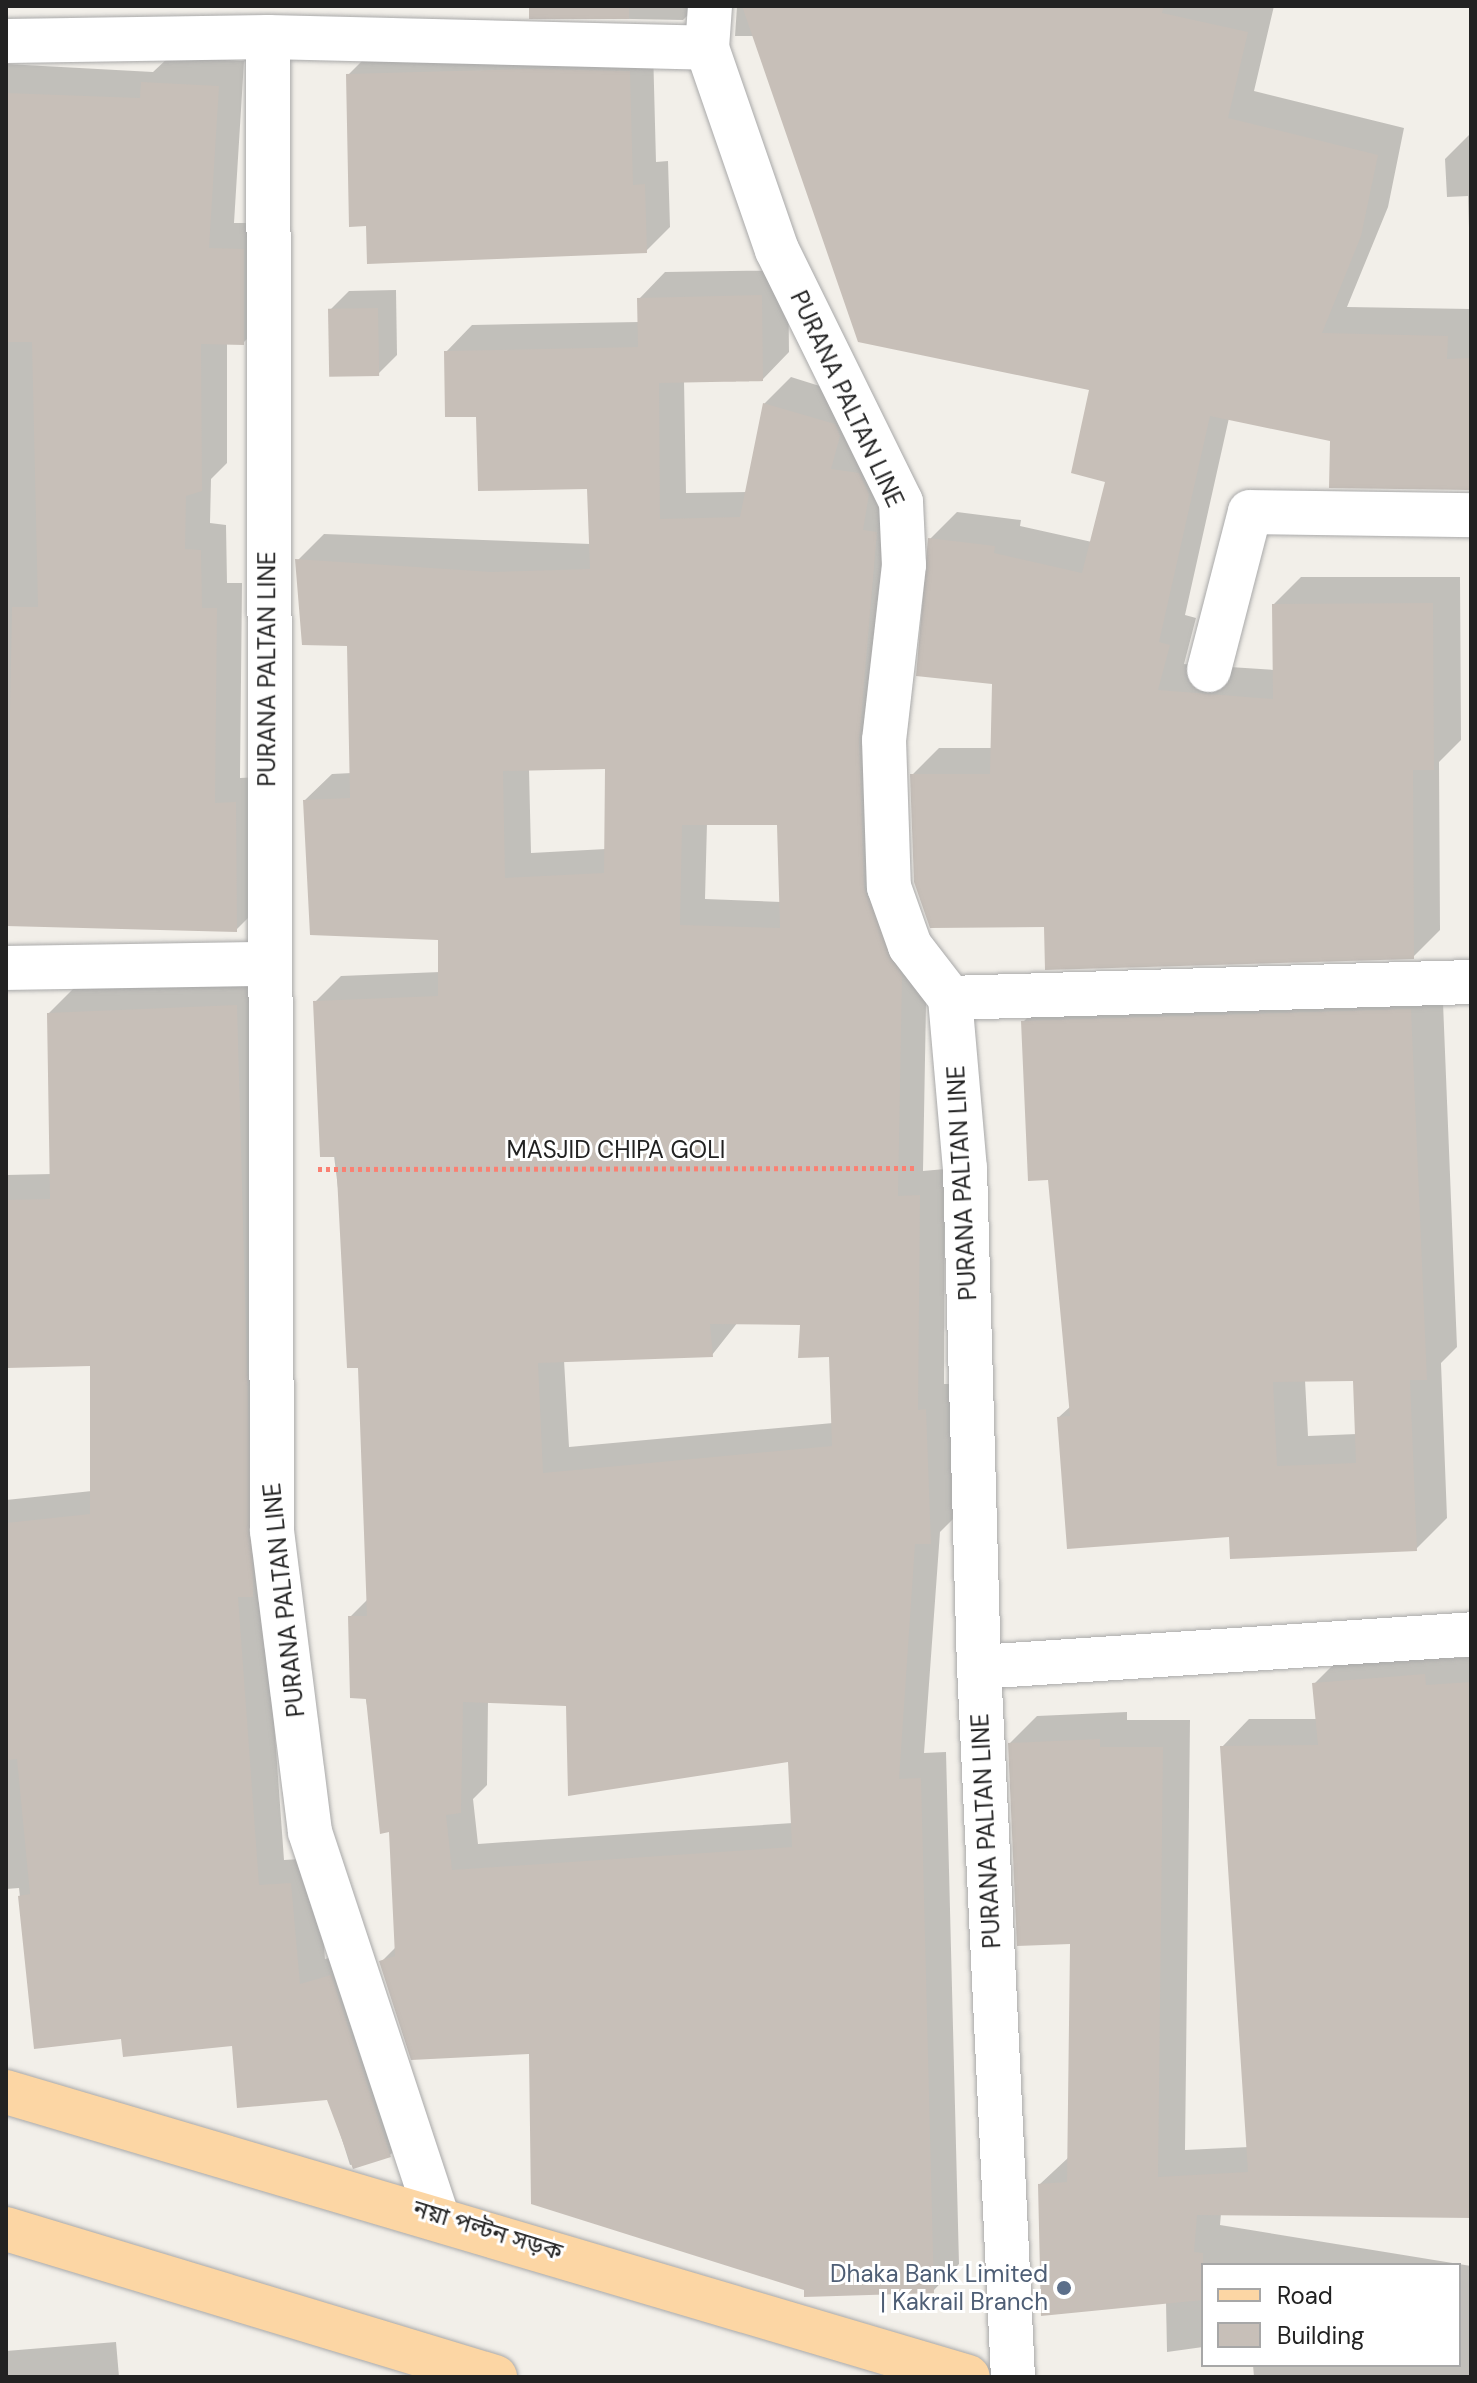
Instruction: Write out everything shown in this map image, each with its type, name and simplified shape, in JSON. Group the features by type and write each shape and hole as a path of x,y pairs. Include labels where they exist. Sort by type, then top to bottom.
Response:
{"main road":[{"name":"নয়া পল্টন সড়ক","path":"6,2092 436,2214 968,2377"},
{"path":"6,2229 495,2377"}],"street":[{"name":"PURANA PALTAN LINE","path":"6,41 708,27 777,250 901,502 904,565 884,740 889,887 910,946 950,998 965,1168 979,1667 1013,2377"},
{"name":"PURANA PALTAN LINE","path":"268,37 266,1169 272,1531 310,1832 436,2214"},
{"path":"1209,670 1250,512 1471,515"},
{"path":"6,968 266,964"},
{"path":"950,998 1471,982"},
{"path":"979,1667 1471,1634"}],"path":[{"name":"MASJID CHIPA GOLI","path":"266,1169 965,1168"}],"building":[{"path":"529,6 629,6 629,19 529,19"},
{"path":"742,6 1164,6 1162,13 1248,32 1228,118 1378,155 1361,236 1322,333 1448,336 1447,359 1471,358 1471,490 1329,488 1330,441 1210,416 1159,642 1170,645 1158,690 1273,699 1272,604 1433,603 1434,770 1413,770 1414,959 1045,970 1044,927 930,928 914,882 910,774 990,774 992,684 916,676 928,538 995,546 994,553 1082,573 1105,482 1071,473 1089,390 858,342"},
{"path":"528,69 630,71 633,185 645,184 647,253 367,264 366,226 349,227 346,74"},
{"path":"141,82 219,86 209,248 244,249 244,345 201,344 202,491 186,496 185,549 201,550 202,608 217,608 215,803 236,802 237,932 6,926 12,607 38,607 32,342 6,342 6,93 140,98"},
{"path":"762,295 763,381 659,383 660,519 740,517 763,403 835,424 840,436 831,469 859,473 869,494 863,530 877,532 859,741 864,888 902,976 898,1196 920,1195 918,1410 926,1409 931,1544 915,1544 899,1779 921,1778 934,2293 804,2297 804,2290 531,2204 529,2054 411,2060 379,1961 395,1956 389,1832 380,1834 366,1699 350,1698 348,1616 367,1616 358,1368 347,1368 336,1157 320,1157 313,1001 438,996 438,940 310,935 303,800 350,798 347,646 302,645 295,559 492,572 590,569 587,489 478,491 476,417 445,417 444,351 638,347 637,298","holes":["605,769 604,873 505,878 503,771","682,825 777,825 780,928 680,925","710,1324 800,1325 798,1358 829,1357 832,1446 543,1473 538,1363 713,1357","463,1702 566,1706 568,1796 788,1762 792,1847 452,1870 446,1815 461,1813"]},
{"path":"378,308 379,376 329,377 328,309"},
{"path":"237,1005 253,1581 253,1597 238,1597 259,1885 291,1883 300,1984 331,1975 391,2157 353,2169 327,2100 237,2108 232,2046 123,2057 121,2039 34,2049 18,1896 30,1894 17,1759 6,1760 6,1523 90,1514 90,1366 6,1368 6,1200 50,1199 47,1013"},
{"path":"1411,1009 1427,1380 1410,1380 1417,1551 1230,1559 1229,1537 1067,1549 1057,1417 1070,1416 1048,1180 1028,1181 1021,1021","holes":["1353,1381 1356,1463 1277,1466 1273,1382"]},
{"path":"1425,1674 1426,1685 1471,1682 1471,2218 1197,2215 1194,2252 1203,2253 1201,2300 1041,2316 1038,2184 1067,2182 1070,1944 1017,1946 1008,1743 1100,1739 1100,1747 1163,1747 1158,2177 1248,2172 1220,1746 1318,1745 1312,1683"}],"place":[{"name":"Dhaka Bank Limited | Kakrail Branch","path":"1064,2288"}]}
